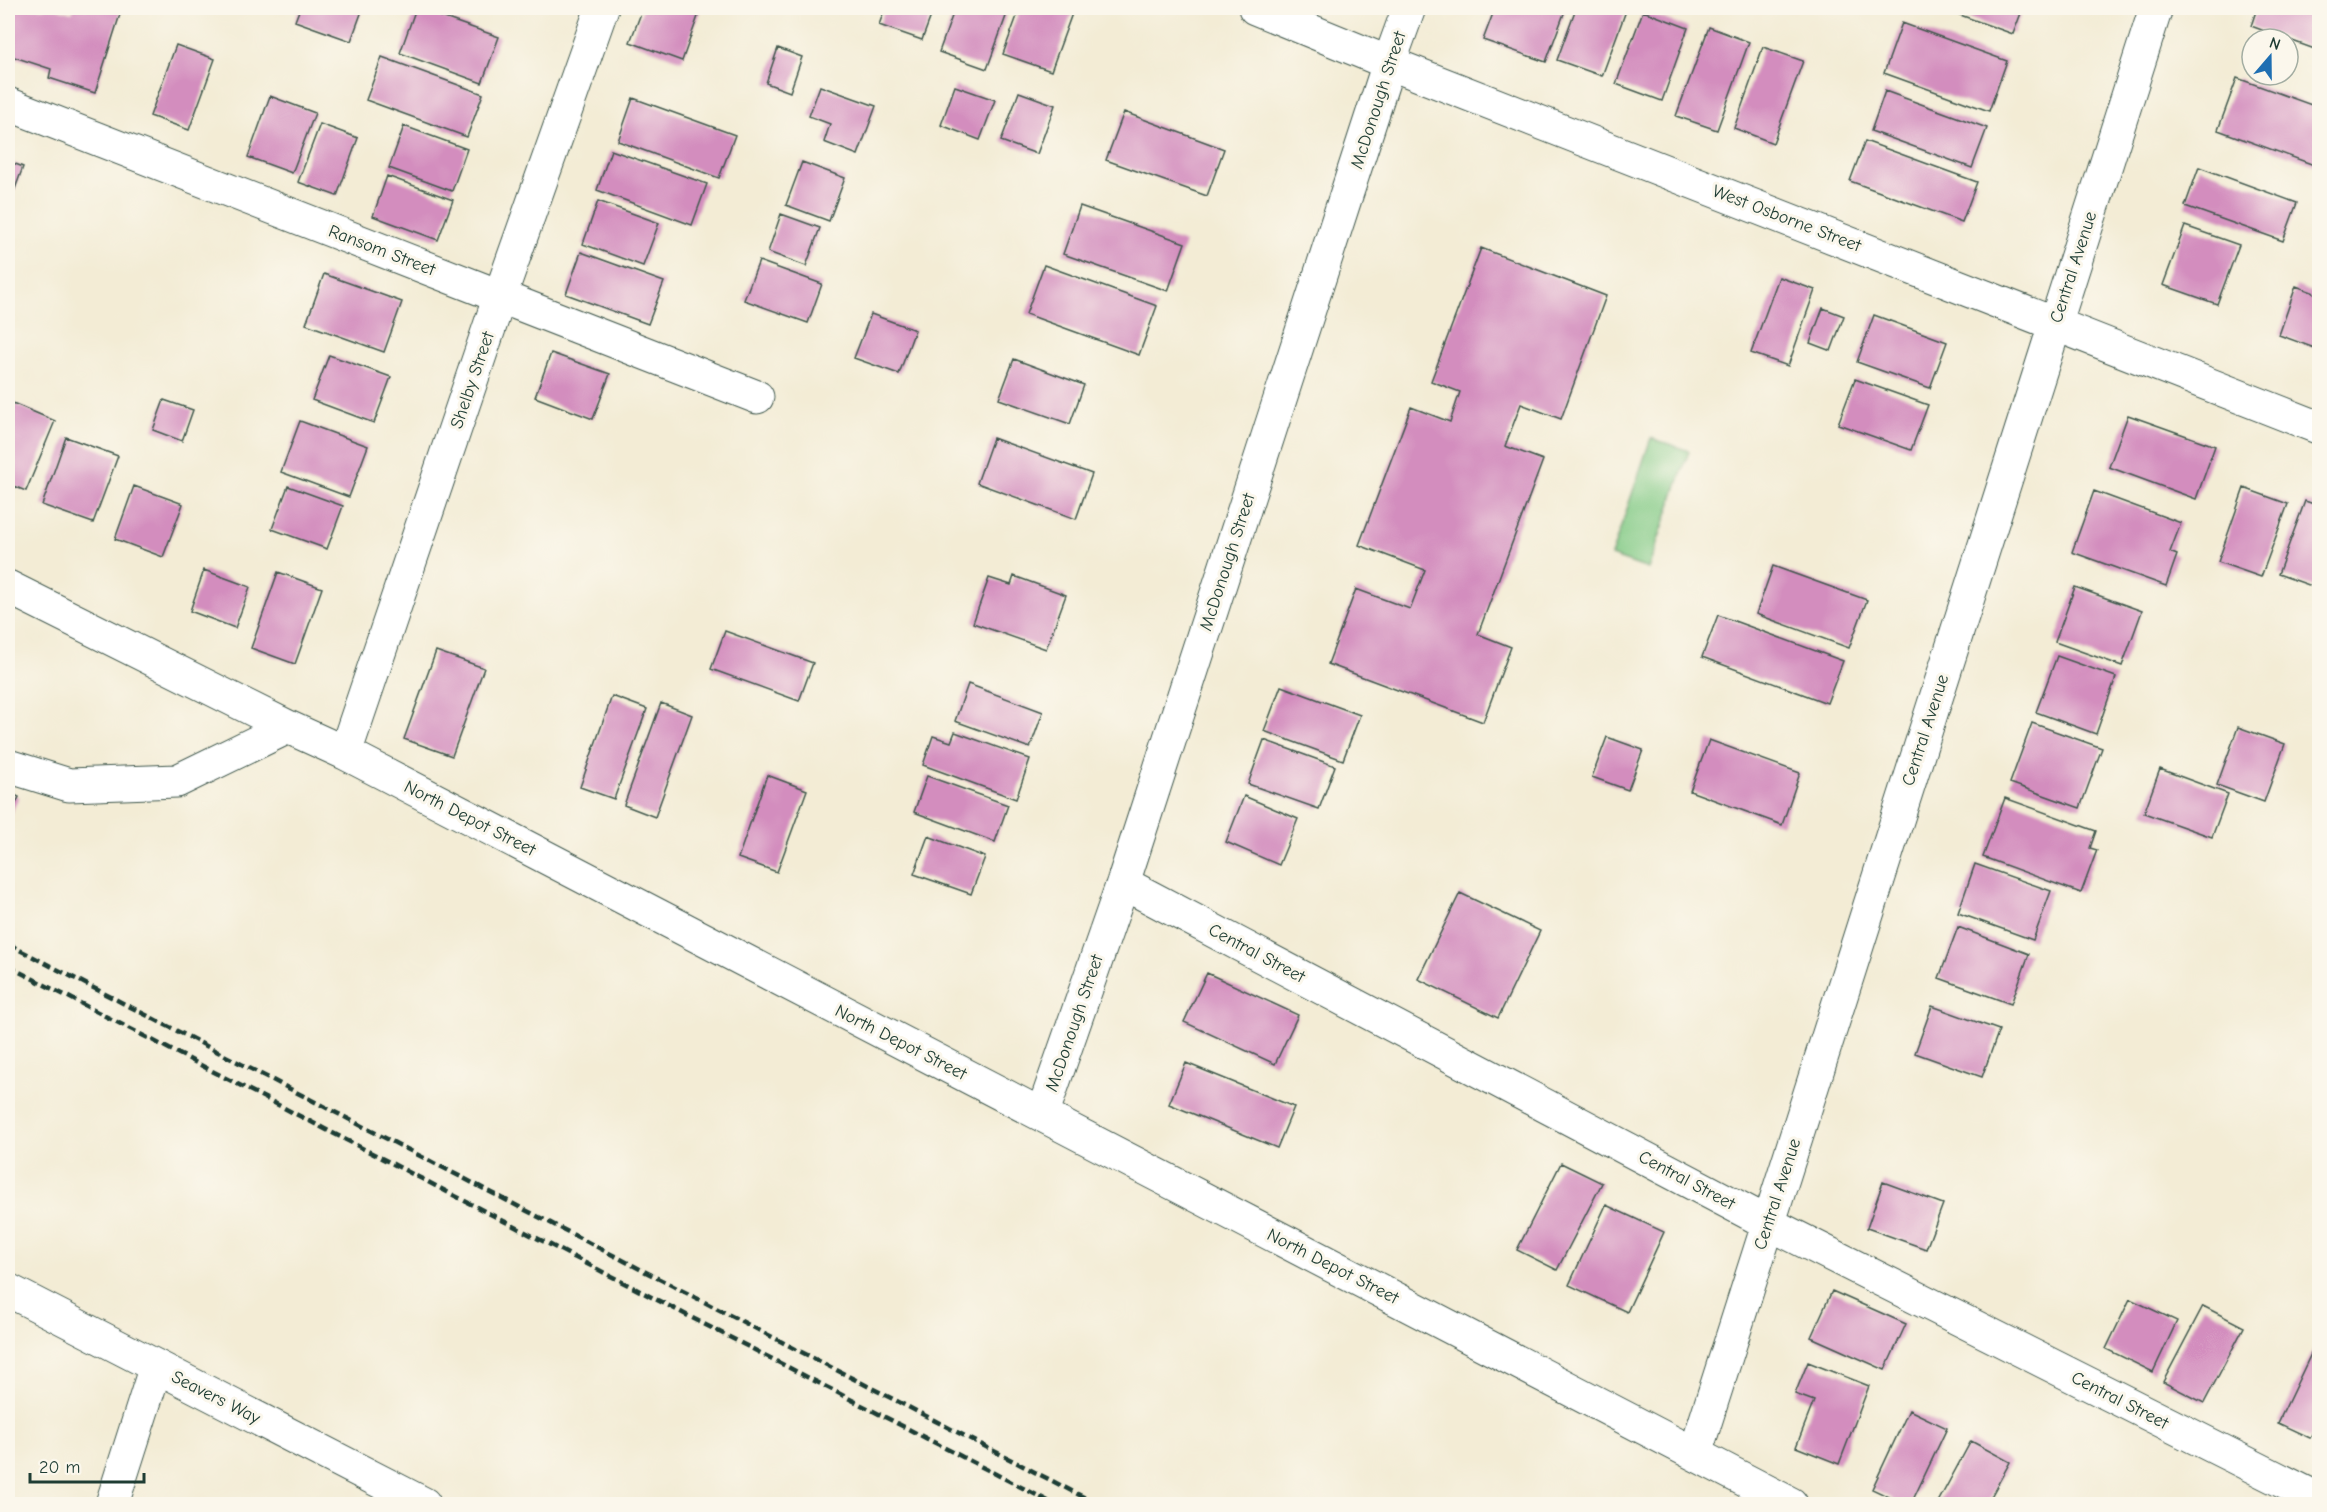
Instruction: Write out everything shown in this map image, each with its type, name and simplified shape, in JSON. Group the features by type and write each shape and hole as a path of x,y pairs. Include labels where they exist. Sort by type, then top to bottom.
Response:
{"street":[{"name":"Shelby Street","path":"345,753 500,297 602,8"},
{"name":"West Osborne Street","path":"1254,8 2319,428"},
{"name":"McDonough Street","path":"1042,1115 1123,883 1389,63 1409,8"},
{"name":"Central Avenue","path":"1695,1454 2156,8"},
{"name":"Ransom Street","path":"8,104 757,397"},
{"name":"North Depot Street","path":"8,587 288,727 345,753 1791,1504"},
{"path":"8,766 69,785 177,781 288,727"},
{"name":"Central Street","path":"1123,883 1768,1223 2319,1500"},
{"name":"Seavers Way","path":"8,1290 424,1504"},
{"path":"112,1504 156,1366"}],"green space":[{"path":"1651,438 1689,451 1648,569 1611,556"}],"building":[{"path":"13,8 56,8 72,13 74,8 122,8 95,93 49,78 51,69 8,55 8,26"},
{"path":"300,8 363,8 351,41 295,21"},
{"path":"416,8 499,37 482,83 400,53"},
{"path":"643,8 701,8 682,61 630,42"},
{"path":"885,8 934,8 922,40 879,25"},
{"path":"955,8 1009,8 987,69 939,52"},
{"path":"1020,8 1074,8 1051,71 1003,54"},
{"path":"1495,8 1566,8 1546,62 1483,40"},
{"path":"1576,8 1627,8 1602,76 1557,60"},
{"path":"1941,8 2023,8 2013,34"},
{"path":"2257,8 2320,8 2320,51 2300,44 2300,27 2251,26"},
{"path":"1643,11 1688,28 1662,101 1616,84"},
{"path":"1902,23 2007,61 1989,111 1884,73"},
{"path":"1709,27 1749,42 1717,130 1676,116"},
{"path":"176,45 215,59 189,130 150,116"},
{"path":"1763,47 1803,61 1773,143 1734,128"},
{"path":"778,48 802,57 790,92 766,83"},
{"path":"382,57 483,94 467,137 366,100"},
{"path":"2237,78 2240,79 2240,87 2262,87 2320,108 2320,160 2317,166 2218,130"},
{"path":"820,86 876,106 858,155 824,142 830,124 809,116"},
{"path":"955,86 995,100 980,140 941,125"},
{"path":"1885,91 1987,128 1972,168 1871,131"},
{"path":"1019,92 1055,105 1037,154 1001,141"},
{"path":"270,96 315,113 292,173 248,157"},
{"path":"633,98 735,135 719,178 618,141"},
{"path":"1124,112 1224,149 1207,196 1106,160"},
{"path":"320,124 358,138 337,196 298,182"},
{"path":"404,126 467,149 452,191 389,168"},
{"path":"1865,141 1977,182 1962,222 1850,181"},
{"path":"611,150 707,184 692,225 597,190"},
{"path":"8,161 23,167 8,208"},
{"path":"802,162 845,178 829,221 786,205"},
{"path":"2199,167 2297,203 2283,241 2185,206"},
{"path":"387,176 453,200 438,240 373,216"},
{"path":"598,201 659,223 643,266 583,244"},
{"path":"1080,206 1185,243 1168,291 1063,254"},
{"path":"781,214 820,228 806,266 768,252"},
{"path":"2185,226 2239,245 2217,304 2163,285"},
{"path":"1481,248 1606,296 1561,419 1521,404 1505,446 1543,460 1478,634 1511,647 1483,722 1328,664 1356,589 1410,609 1425,570 1359,545 1411,407 1450,422 1460,392 1431,381"},
{"path":"581,252 664,282 648,324 566,294"},
{"path":"759,261 822,284 808,323 744,300"},
{"path":"1044,265 1157,306 1139,355 1026,314"},
{"path":"324,274 402,302 384,352 306,324"},
{"path":"1779,277 1815,290 1788,366 1751,353"},
{"path":"2296,286 2320,295 2320,350 2279,335"},
{"path":"1823,308 1844,316 1831,351 1810,343"},
{"path":"871,314 915,330 899,374 854,358"},
{"path":"1874,315 1947,342 1930,388 1857,362"},
{"path":"551,353 610,374 593,419 535,397"},
{"path":"329,355 391,377 374,423 312,400"},
{"path":"1014,359 1084,385 1070,424 999,399"},
{"path":"1855,379 1928,405 1911,450 1838,424"},
{"path":"164,400 193,410 182,441 153,430"},
{"path":"8,401 55,421 26,491 8,484"},
{"path":"2128,415 2215,446 2196,499 2109,467"},
{"path":"300,421 368,446 349,497 281,472"},
{"path":"66,437 118,456 93,523 42,505"},
{"path":"993,438 1092,474 1076,519 977,483"},
{"path":"134,486 183,504 163,557 115,539"},
{"path":"288,486 343,506 327,549 272,529"},
{"path":"2244,488 2288,504 2261,577 2218,562"},
{"path":"2094,491 2181,523 2170,552 2177,555 2166,586 2072,552"},
{"path":"2305,501 2320,506 2320,589 2278,574"},
{"path":"1773,566 1867,600 1849,648 1756,614"},
{"path":"204,570 250,587 235,628 190,611"},
{"path":"278,572 322,588 295,664 251,648"},
{"path":"1014,576 1066,595 1046,649 973,623 989,578 1011,585"},
{"path":"2075,587 2142,611 2122,666 2055,642"},
{"path":"1718,615 1843,661 1827,703 1702,657"},
{"path":"725,631 813,663 799,701 711,669"},
{"path":"436,651 484,668 452,756 404,739"},
{"path":"2057,656 2116,677 2096,734 2036,712"},
{"path":"968,684 1043,712 1030,748 955,721"},
{"path":"1281,686 1360,715 1343,760 1264,731"},
{"path":"612,696 647,709 614,799 580,787"},
{"path":"661,703 692,715 655,817 624,805"},
{"path":"2032,723 2102,748 2080,808 2010,783"},
{"path":"2238,727 2285,744 2264,802 2217,785"},
{"path":"955,732 1030,759 1016,799 923,765 933,736 951,742"},
{"path":"1607,737 1643,750 1628,790 1592,777"},
{"path":"1264,740 1335,766 1319,809 1248,784"},
{"path":"1709,740 1800,773 1782,825 1690,791"},
{"path":"2160,769 2228,794 2212,837 2144,813"},
{"path":"767,775 807,790 777,872 738,858"},
{"path":"927,776 1008,805 995,842 914,812"},
{"path":"8,792 19,797 8,820"},
{"path":"1244,796 1298,819 1279,865 1226,842"},
{"path":"2005,798 2096,831 2090,848 2097,850 2081,893 1983,857"},
{"path":"928,836 985,857 971,894 914,874"},
{"path":"1975,864 2051,891 2033,940 1958,913"},
{"path":"1460,893 1540,931 1498,1018 1418,979"},
{"path":"1958,927 2029,954 2011,1004 1939,978"},
{"path":"1207,973 1298,1015 1275,1064 1184,1022"},
{"path":"1932,1006 1999,1030 1982,1077 1915,1053"},
{"path":"1186,1063 1294,1107 1277,1148 1169,1104"},
{"path":"1561,1163 1602,1183 1557,1270 1517,1250"},
{"path":"1883,1182 1943,1204 1926,1249 1867,1228"},
{"path":"1606,1205 1664,1232 1627,1312 1569,1285"},
{"path":"1832,1291 1906,1324 1885,1370 1811,1337"},
{"path":"2130,1299 2177,1321 2153,1372 2106,1349"},
{"path":"2203,1306 2244,1327 2204,1403 2163,1382"},
{"path":"2320,1335 2320,1418 2310,1438 2278,1423"},
{"path":"1808,1362 1869,1386 1839,1464 1796,1447 1814,1401 1795,1394"},
{"path":"1909,1410 1947,1428 1911,1504 1904,1504 1872,1489"},
{"path":"1971,1441 2010,1462 1987,1504 1937,1504"}],"railway":[{"path":"8,944 1097,1504"},
{"path":"8,966 1054,1504"}]}
